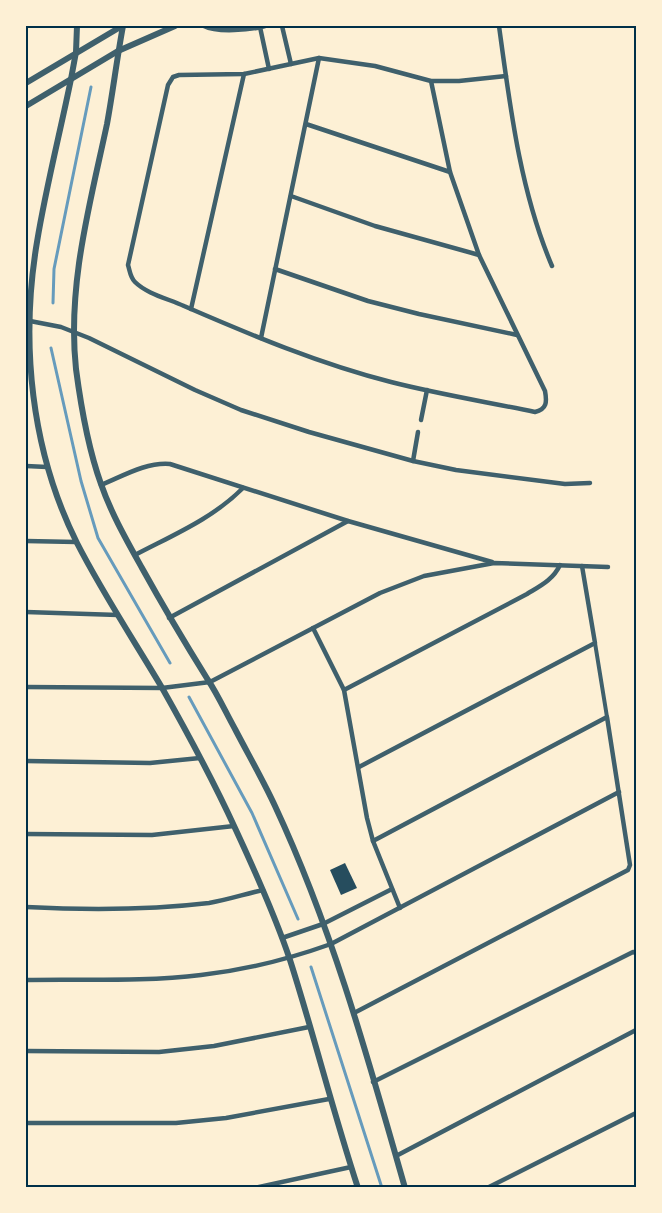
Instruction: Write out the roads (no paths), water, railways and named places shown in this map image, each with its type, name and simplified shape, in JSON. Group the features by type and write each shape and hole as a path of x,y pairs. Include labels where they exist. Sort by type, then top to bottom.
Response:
{"street":[{"path":"77,26 76,52 37,242 30,321 32,391 47,467 76,542 162,688 200,758 234,825 263,890 289,958 358,1188"},
{"path":"26,83 122,26"},
{"path":"122,26 108,114 82,241 75,295 76,370 88,437 101,485 135,555 169,618 210,682 274,805 331,944 354,1013 405,1188"},
{"path":"26,106 118,51 175,26"},
{"path":"204,26 231,30 262,26 269,69"},
{"path":"282,26 291,64"},
{"path":"499,26 514,131 524,177 537,229 552,267"},
{"path":"261,338 319,58"},
{"path":"431,81 450,172 479,255 545,391 547,400 542,410 535,412 427,390 390,382 338,366 191,309 133,280 128,265 168,85 173,77 244,74 319,58 375,66 431,81 459,81 506,76"},
{"path":"191,309 244,74"},
{"path":"306,124 450,172"},
{"path":"291,196 375,226 479,255"},
{"path":"275,269 368,301 517,335"},
{"path":"30,321 74,332 241,410 309,432 413,461 456,470 565,484 590,483"},
{"path":"421,420 427,390"},
{"path":"413,461 418,432"},
{"path":"101,485 146,466 159,463 186,468 348,521 494,563"},
{"path":"26,466 47,467"},
{"path":"135,555 203,520 225,506 243,488"},
{"path":"169,618 348,521"},
{"path":"26,541 76,542"},
{"path":"26,687 162,688 210,682 380,592 424,576 494,563 608,567"},
{"path":"344,690 526,594 548,581 555,575 560,565"},
{"path":"354,1013 629,868 619,792 582,566"},
{"path":"26,612 118,615"},
{"path":"313,628 344,690 367,818 373,841 400,908"},
{"path":"359,767 595,643"},
{"path":"373,841 607,717"},
{"path":"26,761 150,763 200,758"},
{"path":"26,980 152,979 200,976 246,969 289,958 331,944 619,792"},
{"path":"26,834 152,835 234,825"},
{"path":"282,938 323,924 392,889"},
{"path":"26,907 61,909 174,906 211,902 263,890"},
{"path":"373,1082 633,952 636,953"},
{"path":"26,1051 159,1052 214,1046 309,1027"},
{"path":"396,1156 636,1030"},
{"path":"26,1123 176,1123 226,1118 330,1099"},
{"path":"487,1188 636,1113"},
{"path":"254,1188 351,1167"}],"waterway":[{"path":"53,303 54,269 91,87"},
{"path":"51,348 81,481 98,538 170,663"},
{"path":"189,697 252,813 298,919"},
{"path":"311,967 382,1188"}]}
